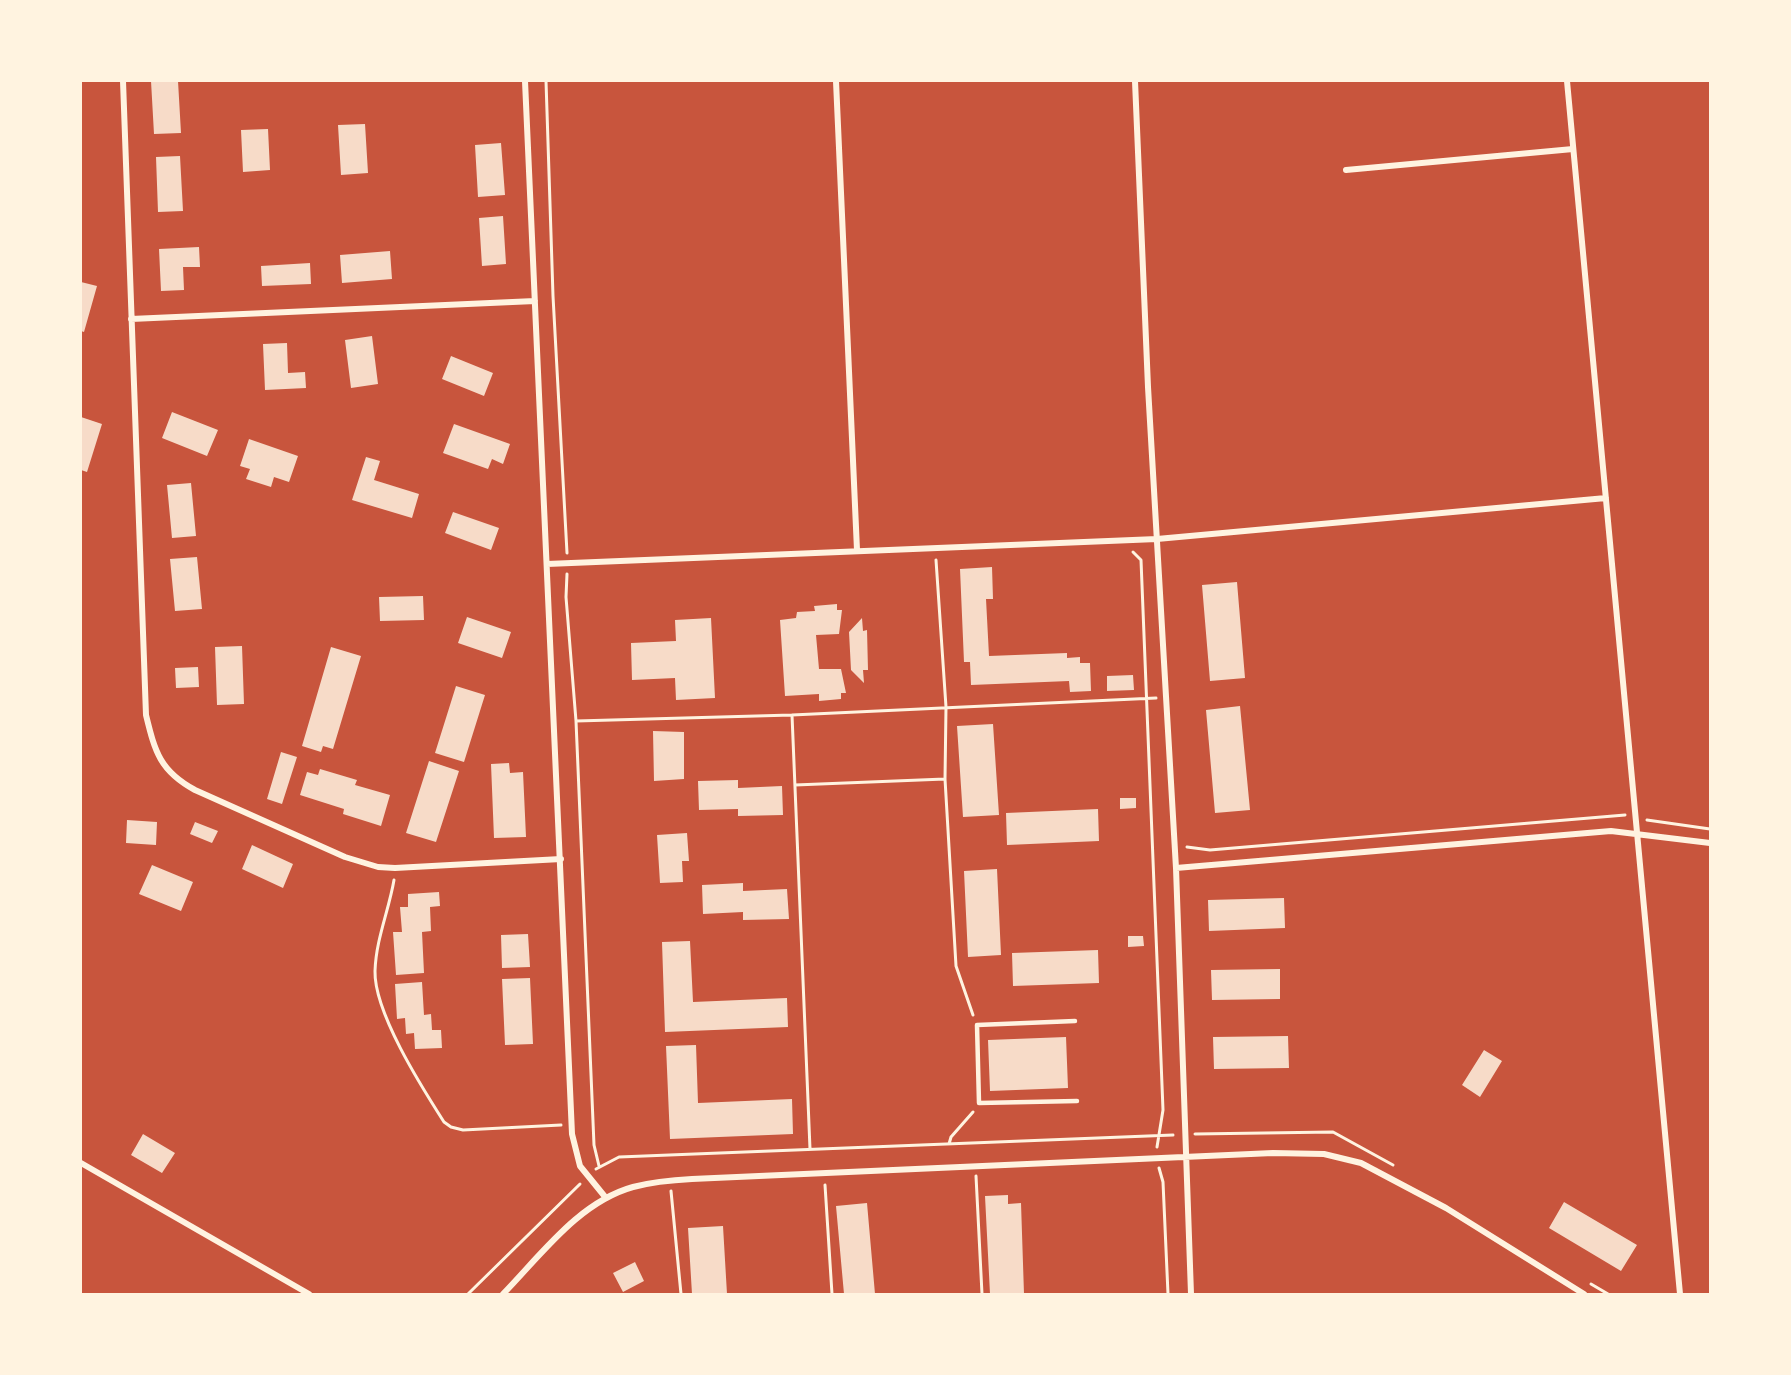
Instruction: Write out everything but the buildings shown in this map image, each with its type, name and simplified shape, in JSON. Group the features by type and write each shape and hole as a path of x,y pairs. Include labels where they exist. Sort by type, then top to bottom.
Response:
{"street":[{"path":"123,81 146,716 155,751 173,775 195,790 345,857 378,867 561,859"},
{"path":"525,81 572,1125 574,1148 580,1166 606,1198"},
{"path":"836,81 857,550"},
{"path":"1136,81 1148,387 1176,868 1191,1294"},
{"path":"1567,81 1680,1294"},
{"path":"1346,170 1573,149"},
{"path":"130,319 535,301"},
{"path":"547,564 936,546 1157,539 1606,498"},
{"path":"1176,868 1611,831 1636,832 1710,843"},
{"path":"503,1294 576,1219 606,1198 631,1188 670,1181 1306,1153 1343,1157 1361,1163 1446,1208 1584,1294"},
{"path":"81,1163 309,1294"}],"lane":[{"path":"1075,1022 977,1025 979,1103 1077,1101"}],"path":[{"path":"546,81 553,296 568,564 566,597 576,721 594,1145 599,1166"},
{"path":"936,546 946,707 945,779 956,966 977,1025"},
{"path":"1123,552 1133,552 1141,560 1163,1110 1157,1137 1158,1159 1163,1182 1168,1294"},
{"path":"936,561 947,561"},
{"path":"576,721 792,715 1166,697"},
{"path":"792,715 810,1149"},
{"path":"795,785 945,779"},
{"path":"1153,850 1175,848 1210,850 1624,815"},
{"path":"1650,820 1710,829"},
{"path":"395,868 377,952 376,985 390,1025 444,1122 451,1128 463,1130 572,1125"},
{"path":"949,1144 951,1137 979,1103"},
{"path":"975,1166 982,1294"},
{"path":"824,1173 832,1294"},
{"path":"670,1181 681,1294"},
{"path":"468,1294 573,1191"}]}
